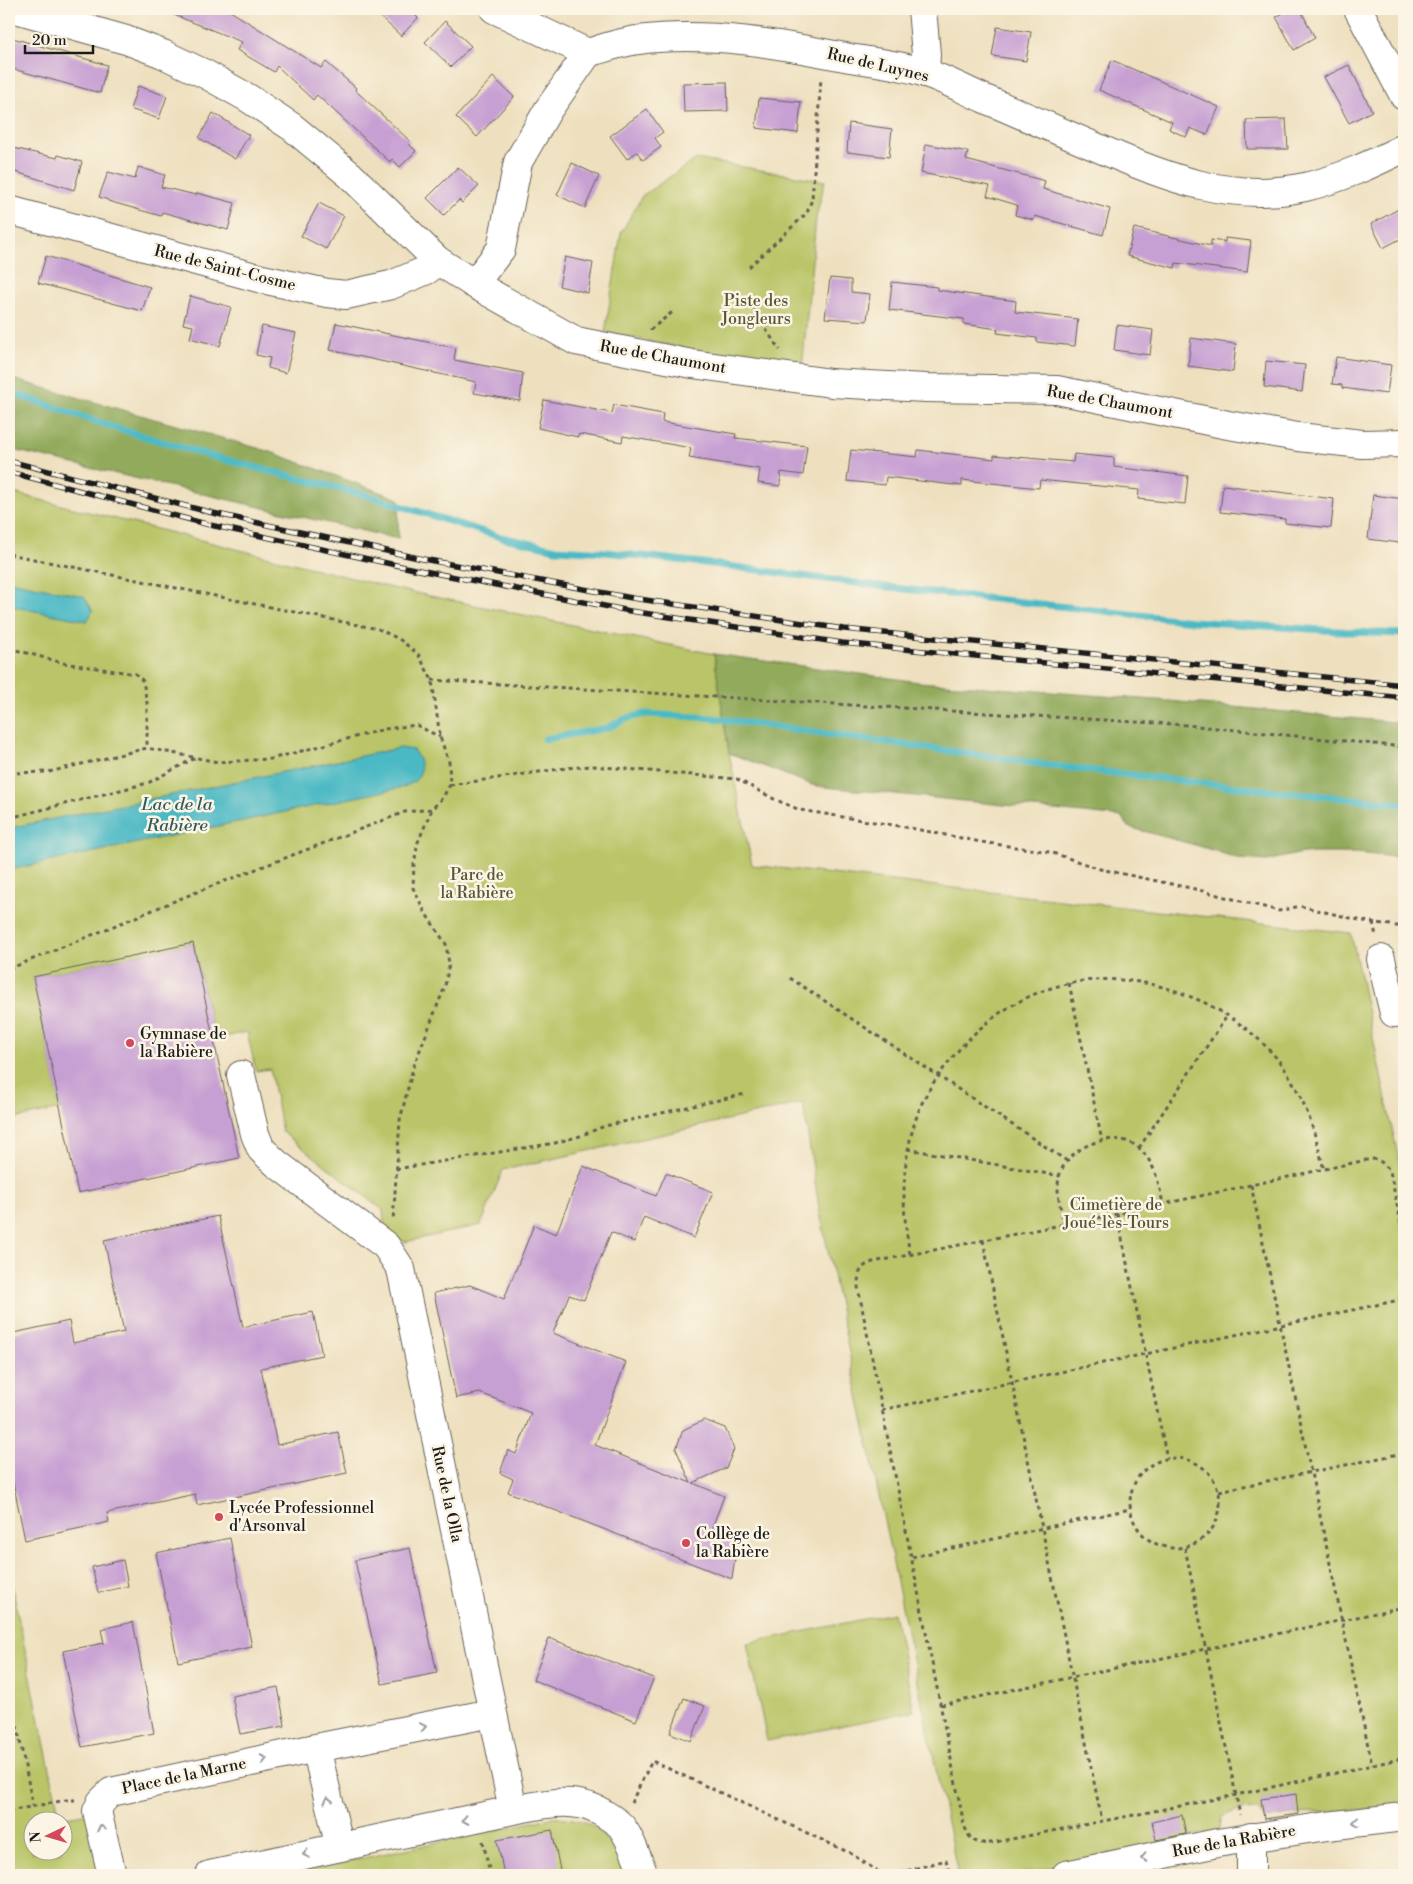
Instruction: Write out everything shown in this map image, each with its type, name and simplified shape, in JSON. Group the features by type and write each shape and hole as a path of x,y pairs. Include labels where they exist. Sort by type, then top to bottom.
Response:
{"street":[{"name":"Rue de Chaumont","path":"16,9 126,40 163,54 207,74 248,98 292,127 350,175 437,260 474,284 576,340 692,364 831,383 1057,390 1228,425 1298,437 1362,444 1404,443"},
{"path":"474,284 501,249 518,162 548,110 588,52 494,9"},
{"path":"922,9 926,54 925,73"},
{"path":"1358,9 1404,96"},
{"name":"Rue de Luynes","path":"588,52 636,40 677,37 719,37 823,52 925,73 1146,168 1185,182 1208,188 1232,191 1268,191 1303,187 1339,178 1404,148"},
{"name":"Rue de Saint-Cosme","path":"9,210 262,279 327,293 346,295 391,285 426,270 437,260"},
{"path":"1381,959 1394,1012 1404,1012"},
{"name":"Rue de la Olla","path":"241,1076 260,1149 277,1164 386,1246 401,1269 513,1810"},
{"name":"Place de la Marne","path":"112,1875 97,1810 101,1802 111,1792 492,1713"},
{"path":"316,1748 340,1847"},
{"path":"210,1875 555,1802 576,1803 596,1808 620,1824 627,1835 644,1875"},
{"name":"Rue de la Rabière","path":"1066,1875 1247,1838 1404,1817"},
{"path":"1247,1838 1251,1875"}],"path":[{"path":"749,267 807,213 812,198 823,52"},
{"path":"751,301 764,327 787,359 792,378"},
{"path":"9,554 378,629 399,639 418,654 432,680 440,737 449,762 450,786 432,809 418,842 414,864 413,888 426,914 446,944 449,964 445,986 413,1068 400,1120 391,1235 386,1246"},
{"path":"9,648 63,663 136,674 143,681 147,703 147,748"},
{"path":"432,680 1188,725 1404,747"},
{"path":"9,773 49,772 147,748 218,762 271,760 385,729 416,725 440,737"},
{"path":"9,818 148,783 196,757"},
{"path":"450,786 566,768 593,766 737,779 774,799 800,810 981,842 1050,852 1100,869 1195,889 1279,911 1300,906 1363,921 1404,927"},
{"path":"9,969 199,891 396,815 432,809"},
{"path":"790,978 1067,1161"},
{"path":"910,1254 905,1228 903,1178 908,1149 918,1112 939,1076 964,1043 997,1014 1030,995 1069,983 1113,980 1153,985 1174,990 1194,998 1214,1007 1227,1016 1263,1044 1288,1074 1307,1110 1324,1170"},
{"path":"1069,983 1102,1141"},
{"path":"1139,1148 1227,1016"},
{"path":"396,1169 555,1143 605,1126 745,1094"},
{"path":"1064,1224 1059,1201 1060,1176 1067,1161 1085,1147 1102,1141 1128,1140 1139,1148 1157,1174 1163,1204"},
{"path":"908,1149 1060,1176"},
{"path":"1404,1239 1390,1171 1379,1160 1370,1159 1117,1214 866,1264 860,1268 858,1278 858,1287 964,1825 969,1837 982,1844 991,1843 1236,1795 1404,1758"},
{"path":"1251,1185 1372,1765"},
{"path":"1117,1214 1167,1459"},
{"path":"983,1240 1102,1821"},
{"path":"882,1410 1404,1299"},
{"path":"1219,1491 1404,1452"},
{"path":"1181,1458 1195,1462 1212,1477 1219,1491 1220,1513 1214,1527 1198,1543 1185,1548 1166,1548 1149,1540 1136,1527 1130,1510 1131,1492 1138,1477 1150,1466 1167,1459 1181,1458"},
{"path":"912,1557 1130,1510"},
{"path":"1185,1548 1236,1795 1247,1838"},
{"path":"941,1705 1404,1607"},
{"path":"9,1686 33,1806"},
{"path":"620,1824 652,1761 850,1853 883,1875"},
{"path":"9,1811 66,1800 101,1802"},
{"path":"478,1817 489,1870 483,1875"},
{"path":"892,1875 946,1860 950,1875"}],"green space":[{"name":"Piste des Jongleurs","path":"696,159 825,181 816,218 802,371 777,368 605,332 621,233 642,196"},
{"path":"9,378 268,451 399,499 398,539 9,449"},
{"path":"9,492 396,589 714,654 729,753 752,865 1351,933 1404,1185 1404,1806 1298,1814 1264,1819 1261,1812 1257,1810 1241,1810 1222,1817 1219,1830 1016,1875 958,1875 819,1208 803,1103 503,1170 481,1225 405,1242 385,1234 383,1210 282,1132 270,1069 256,1071 247,1032 215,1039 193,943 33,977 61,1109 9,1120"},
{"path":"714,654 919,682 1169,701 1404,723 1404,858 1356,853 1302,853 1266,861 1240,859 1128,827 1123,817 815,786 729,753"},
{"path":"9,1572 59,1812 22,1812 22,1862 72,1862 72,1816 89,1813 102,1875 9,1875"},
{"path":"894,1613 914,1711 767,1741 747,1643"},
{"path":"551,1818 579,1820 590,1825 607,1840 626,1875 284,1875"}],"water":[{"path":"9,581 84,596 93,611 87,621 9,606"},
{"name":"Lac de la Rabière","path":"400,748 413,750 418,757 421,769 414,782 404,787 9,870 9,828"}],"building":[{"path":"159,9 227,9 321,68 326,62 356,88 355,90 410,141 408,143 416,151 400,167 392,159 390,162 317,95 313,100 277,66 274,72 237,50 242,42"},
{"path":"372,9 409,9 418,18 401,36"},
{"path":"1291,9 1300,9 1315,38 1294,50 1276,17"},
{"path":"445,21 471,46 451,67 425,42"},
{"path":"997,27 1031,32 1026,61 992,56"},
{"path":"9,37 107,65 100,93 9,68"},
{"path":"1112,60 1219,107 1207,135 1190,128 1186,137 1169,129 1172,122 1099,90"},
{"path":"1349,65 1372,111 1349,123 1324,77"},
{"path":"493,77 514,97 477,137 456,117"},
{"path":"727,82 728,111 684,112 683,83"},
{"path":"138,86 167,96 159,119 130,109"},
{"path":"759,98 801,102 798,133 756,128"},
{"path":"647,109 663,132 655,138 661,147 643,160 637,152 627,159 610,136"},
{"path":"213,113 249,135 235,159 199,138"},
{"path":"1286,119 1288,149 1247,149 1246,120"},
{"path":"849,123 892,129 889,157 847,152"},
{"path":"926,144 968,152 966,160 1045,181 1043,189 1110,209 1103,235 1035,216 1034,220 1015,215 1017,205 987,196 990,186 921,173"},
{"path":"9,147 57,158 58,155 82,162 74,190 9,170"},
{"path":"572,163 599,176 585,208 557,195"},
{"path":"138,167 165,175 161,187 196,195 197,193 235,203 228,230 162,212 161,216 99,197 108,172 135,179"},
{"path":"458,167 479,186 462,203 459,200 444,215 427,198"},
{"path":"319,203 344,216 326,249 301,236"},
{"path":"1404,206 1404,237 1383,248 1371,224"},
{"path":"1134,228 1211,246 1211,240 1225,242 1225,238 1251,241 1247,272 1176,263 1175,268 1127,256"},
{"path":"46,256 150,287 142,311 38,283"},
{"path":"565,257 593,263 588,293 559,286"},
{"path":"830,278 851,280 851,292 870,294 867,321 825,318"},
{"path":"892,282 937,287 937,290 1016,301 1015,312 1078,319 1075,346 1037,342 1037,338 997,333 998,329 964,324 964,319 889,310"},
{"path":"190,296 231,307 220,346 190,338 193,326 183,324"},
{"path":"336,323 456,348 454,360 523,373 520,401 474,393 476,382 330,350"},
{"path":"1117,325 1153,330 1150,355 1114,350"},
{"path":"262,326 296,333 286,373 268,368 270,358 256,355"},
{"path":"1191,338 1236,344 1233,372 1188,366"},
{"path":"1336,357 1391,365 1387,394 1342,388 1342,385 1332,384"},
{"path":"1266,361 1305,365 1302,392 1264,387"},
{"path":"544,400 612,413 614,405 663,414 662,422 736,434 735,438 807,446 803,475 781,472 780,486 758,483 760,469 689,458 691,448 623,436 622,442 579,434 578,437 538,428"},
{"path":"851,450 917,457 918,450 994,459 994,455 1073,462 1074,454 1114,458 1114,467 1188,476 1185,504 1138,499 1139,490 1040,480 1039,488 962,480 962,486 886,477 885,485 847,481"},
{"path":"1223,485 1334,499 1331,528 1285,523 1285,519 1220,512"},
{"path":"1373,495 1404,499 1404,528 1402,528 1400,543 1368,539"},
{"name":"Gymnase de la Rabière","path":"193,943 239,1158 78,1193 33,977"},
{"path":"583,1166 656,1196 666,1173 713,1192 694,1238 644,1217 634,1242 611,1232 584,1300 569,1295 553,1333 626,1362 595,1445 691,1483 676,1449 683,1430 704,1420 725,1428 734,1449 726,1468 693,1483 724,1496 712,1528 738,1538 732,1579 508,1492 513,1479 500,1473 508,1450 516,1454 531,1413 480,1393 456,1398 434,1293 470,1285 504,1299 534,1225 556,1234"},
{"path":"218,1216 243,1327 313,1312 322,1355 261,1368 277,1445 338,1432 347,1473 197,1505 195,1494 107,1513 109,1522 25,1540 9,1462 9,1334 69,1321 73,1343 124,1332 104,1240"},
{"path":"230,1538 252,1647 178,1662 156,1553"},
{"path":"410,1548 437,1673 382,1684 355,1560"},
{"path":"123,1560 128,1586 98,1593 92,1567"},
{"path":"133,1622 154,1733 82,1747 63,1651 104,1643 101,1629"},
{"path":"549,1638 654,1678 636,1721 533,1680"},
{"path":"278,1687 285,1726 240,1734 232,1696"},
{"path":"684,1698 705,1706 691,1741 670,1733"},
{"path":"1296,1794 1298,1814 1264,1819 1261,1799"},
{"path":"1182,1815 1186,1834 1156,1840 1152,1822"},
{"path":"552,1830 561,1875 504,1875 497,1840"}],"waterway":[{"path":"9,392 116,428 214,457 369,496 500,537 556,549 605,552 712,564 886,587 1193,621 1404,634"},
{"path":"545,739 607,728 625,719 645,714 713,718 1070,768 1404,804"}],"railway":[{"path":"9,461 213,513 423,559 632,598 844,629 1404,685"},
{"path":"9,472 210,525 419,570 630,611 842,643 1404,698"}],"place":[{"name":"Gymnase de la Rabière","path":"130,1043"},
{"name":"Lycée Professionnel d'Arsonval","path":"219,1517"},
{"name":"Collège de la Rabière","path":"686,1543"}],"park label":[{"name":"Parc de la Rabière","path":"477,884"},
{"name":"Cimetière de Joué-lès-Tours","path":"1116,1214"}]}
